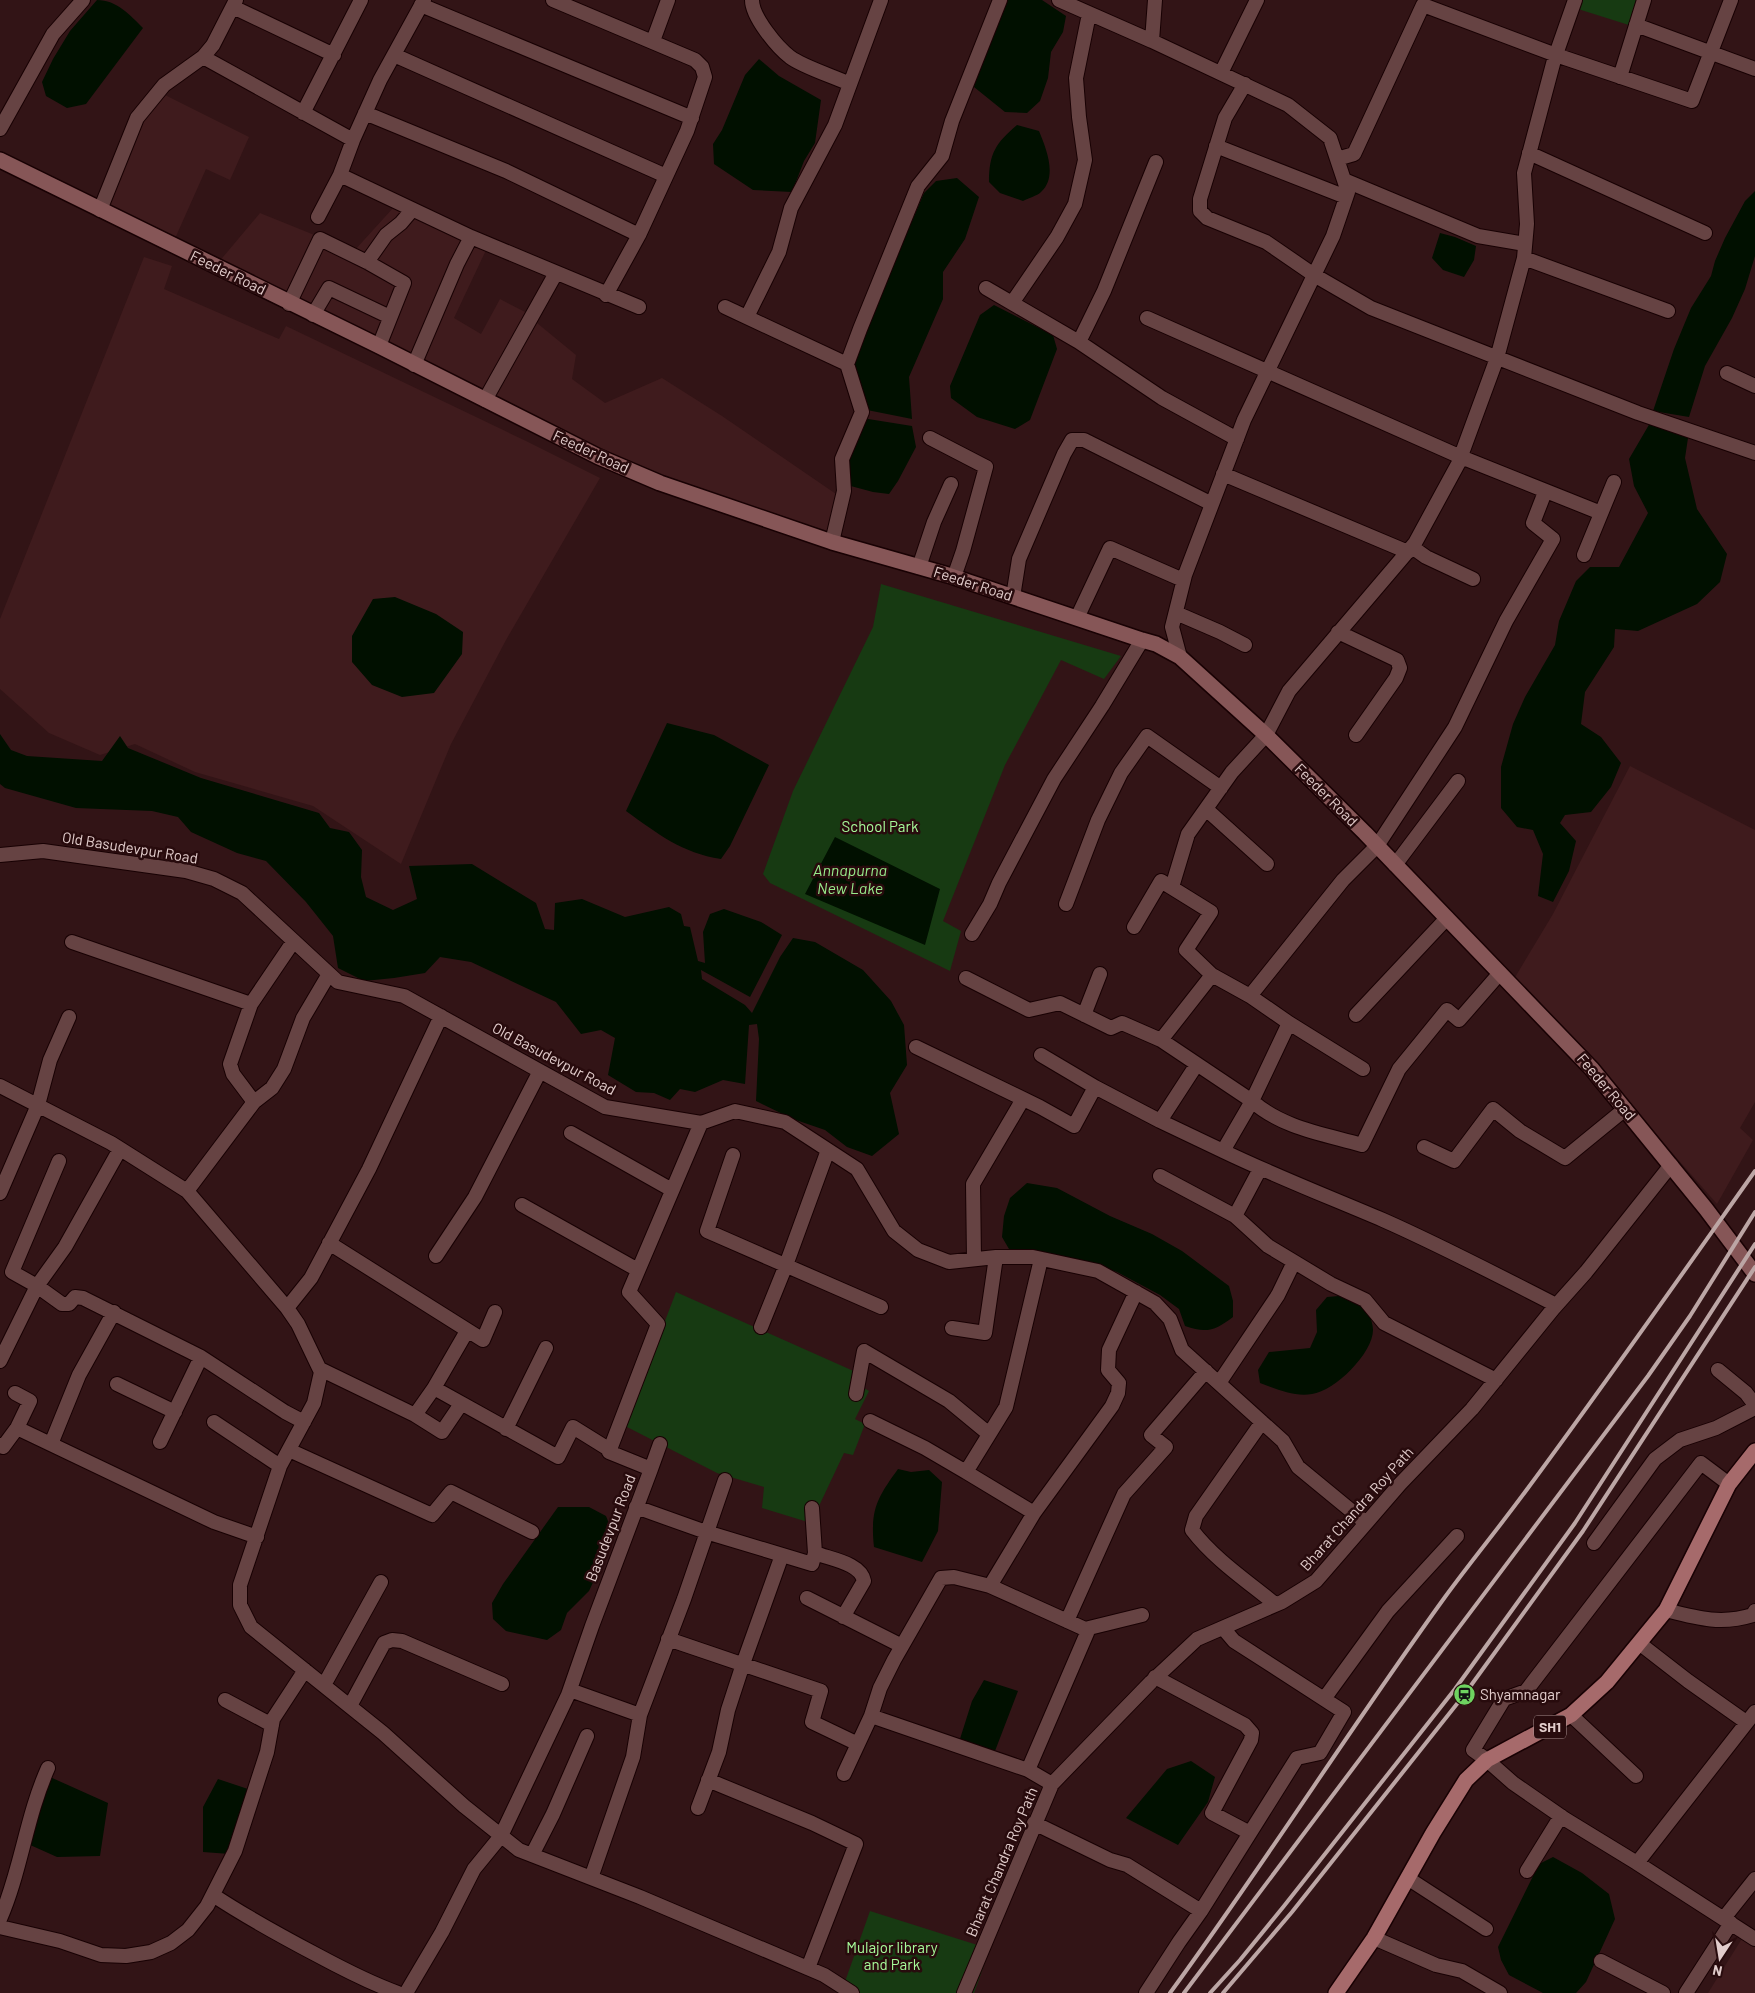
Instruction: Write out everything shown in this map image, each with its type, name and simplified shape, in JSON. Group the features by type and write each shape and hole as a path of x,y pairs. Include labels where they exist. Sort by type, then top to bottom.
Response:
{"main road":[{"name":"SH1","path":"1336,1993 1374,1938 1409,1879 1433,1833 1462,1787 1487,1760 1571,1715 1607,1682 1666,1610 1729,1484 1754,1456"}],"street":[{"path":"0,129 53,34 83,0"},
{"path":"304,113 361,0"},
{"path":"553,0 695,60 702,67 705,78 692,118 666,176 639,235 606,295"},
{"path":"653,41 668,0"},
{"path":"752,0 760,22 791,58 850,84"},
{"path":"747,317 779,252 791,208 835,125 881,0"},
{"path":"832,542 844,491 842,459 862,412 848,364 860,329 918,186 942,156 952,121 1000,0"},
{"path":"1060,0 1288,105 1330,138 1348,192 1333,236 1244,420 1184,580 1172,627 1180,657"},
{"path":"1152,41 1155,0"},
{"path":"1221,73 1257,0"},
{"path":"1620,76 1644,0"},
{"path":"1337,159 1354,154 1423,4 1432,4 1556,55 1692,102 1731,0"},
{"path":"1172,887 1188,834 1232,772 1266,735 1289,692 1410,549 1461,457 1497,358 1524,258 1527,224 1524,173 1556,55 1573,1"},
{"path":"100,210 137,118 164,85 202,57 213,45 234,3 334,55"},
{"path":"318,217 340,176 365,113 422,3 692,118"},
{"path":"1012,303 1057,237 1075,204 1085,160 1076,78 1090,14"},
{"path":"1636,25 1755,69"},
{"path":"394,55 666,176"},
{"path":"202,57 353,140"},
{"path":"1245,84 1225,118 1200,199 1200,210 1207,218 1266,242 1314,275 1372,308 1638,413 1755,453"},
{"path":"365,113 506,171 639,235"},
{"path":"1216,146 1346,197"},
{"path":"1529,153 1705,233"},
{"name":"Feeder Road","path":"0,160 289,304 379,346 599,457 660,483 832,542 954,577 1156,644 1180,657 1266,735 1377,846 1592,1069 1706,1209 1755,1274"},
{"path":"1079,342 1104,291 1156,162"},
{"path":"340,176 471,237 639,308"},
{"path":"1344,180 1478,236 1525,244"},
{"path":"367,262 386,235 401,223 412,210"},
{"path":"414,365 471,237"},
{"path":"289,304 320,239 404,282 379,346"},
{"path":"1524,258 1668,311"},
{"path":"485,400 556,273"},
{"path":"313,315 329,288 390,317"},
{"path":"986,288 1079,342 1162,398 1237,439"},
{"path":"725,307 848,364"},
{"path":"1147,318 1461,457 1601,514"},
{"path":"1727,373 1755,386"},
{"path":"930,438 986,467 954,577"},
{"path":"1013,597 1018,559 1072,440 1084,440 1212,504"},
{"path":"1223,474 1410,549 1472,579"},
{"path":"1584,555 1614,482"},
{"path":"919,567 934,522 951,484"},
{"path":"1250,996 1332,893 1377,846 1455,727 1506,621 1553,539 1533,523 1545,492"},
{"path":"1077,618 1110,548 1184,580"},
{"path":"1176,613 1245,645"},
{"path":"1338,632 1397,660 1400,668 1396,678 1356,735"},
{"path":"972,934 990,904 1054,779 1102,706 1142,640"},
{"path":"1066,904 1098,820 1121,772 1147,736 1221,788"},
{"path":"1395,865 1458,781"},
{"path":"1206,809 1267,864"},
{"name":"Old Basudevpur Road","path":"0,855 43,851 186,872 214,879 242,893 338,982 404,996 604,1107 701,1123 735,1111 785,1122 857,1169 894,1231 918,1250 949,1262 996,1257 1033,1257 1098,1271 1155,1303 1170,1318 1182,1350 1282,1441 1298,1467 1366,1523"},
{"path":"1134,927 1161,880 1211,912 1186,950 1212,975 1250,996 1289,1023 1363,1069"},
{"path":"1356,1015 1447,918"},
{"path":"72,942 252,1004"},
{"path":"254,1102 233,1074 230,1064 252,1004 293,942"},
{"path":"187,1191 254,1102 272,1088 284,1069 303,1018 329,974"},
{"path":"1084,1015 1100,974"},
{"path":"966,978 1029,1010 1060,1004 1111,1028 1122,1023 1160,1040 1252,1100 1265,1112 1289,1125 1362,1145 1399,1069 1446,1010 1459,1020 1500,974"},
{"path":"1160,1040 1212,975"},
{"path":"287,1308 304,1289 369,1170 441,1016"},
{"path":"0,1193 38,1105 50,1060 69,1017"},
{"path":"1222,1151 1252,1100 1289,1023"},
{"path":"916,1047 1074,1126 1095,1087"},
{"path":"1041,1055 1160,1122 1260,1169 1384,1221 1463,1258 1556,1306"},
{"path":"1160,1122 1196,1064"},
{"path":"436,1256 475,1197 540,1071"},
{"path":"0,1086 120,1149 187,1191 287,1308 298,1324 322,1372 314,1403 280,1466 240,1585 240,1605 251,1627 383,1732 464,1806 519,1850 808,1968 852,1993"},
{"path":"974,1259 973,1184 1023,1099"},
{"path":"1424,1147 1454,1161 1493,1109 1520,1131 1565,1158 1625,1109"},
{"path":"610,1450 658,1324 629,1292 701,1123"},
{"path":"572,1133 672,1190"},
{"path":"0,1361 37,1286 65,1247 120,1149"},
{"path":"761,1327 828,1150"},
{"path":"733,1155 707,1231 881,1307"},
{"path":"59,1162 12,1272 37,1286 62,1304 69,1304 75,1297 84,1298 114,1312 201,1357 285,1412 304,1422"},
{"name":"Bharat Chandra Roy Path","path":"964,1993 1052,1784 1155,1677 1196,1640 1282,1602 1316,1581 1400,1484 1472,1409 1586,1272 1671,1165"},
{"path":"1235,1216 1260,1169"},
{"path":"1160,1176 1235,1216 1268,1246 1332,1284 1365,1300 1384,1323 1496,1380"},
{"path":"522,1205 638,1270"},
{"path":"329,1244 483,1340 496,1312"},
{"path":"952,1328 985,1333 996,1257"},
{"path":"966,1472 1006,1407 1041,1259"},
{"path":"1219,1382 1278,1295 1294,1262"},
{"path":"990,1586 1034,1513 1112,1406 1118,1393 1119,1383 1108,1370 1109,1350 1136,1292"},
{"path":"51,1444 79,1374 114,1312"},
{"path":"415,1416 434,1388 467,1331"},
{"path":"434,1388 506,1428 546,1348"},
{"path":"856,1394 864,1351 949,1401 989,1434"},
{"path":"160,1442 201,1357"},
{"path":"320,1369 415,1416 442,1432 461,1404"},
{"path":"1718,1370 1746,1393 1755,1404"},
{"path":"1067,1620 1124,1494 1166,1446 1151,1435 1206,1371"},
{"path":"117,1384 175,1412"},
{"path":"0,1445 3,1447 17,1428 30,1401 15,1393"},
{"path":"1594,1543 1655,1459 1680,1440 1716,1428 1755,1408"},
{"path":"870,1421 925,1448 1034,1513"},
{"path":"214,1422 280,1466"},
{"path":"1262,1422 1196,1516 1192,1530 1220,1559 1275,1604"},
{"name":"Basudevpur Road","path":"406,1993 442,1932 474,1869 501,1836 570,1690 651,1469 608,1452 610,1450 573,1427 558,1458 506,1428"},
{"path":"17,1428 214,1522 257,1537"},
{"path":"651,1469 660,1444"},
{"path":"289,1450 432,1516 451,1492 532,1532"},
{"path":"1729,1484 1701,1464 1526,1691 1504,1699 1473,1750 1513,1783 1561,1816 1755,1939"},
{"path":"590,1878 633,1757 640,1715 724,1480"},
{"path":"636,1507 706,1532 812,1564 814,1553 812,1508"},
{"path":"1324,1699 1388,1611 1457,1536"},
{"path":"814,1553 857,1569 863,1574 864,1581 843,1617"},
{"path":"698,1808 719,1752 728,1710 743,1664 782,1555"},
{"path":"844,1774 871,1716 880,1688 941,1578 954,1577 990,1586 1085,1629 1142,1615"},
{"path":"324,1685 381,1582"},
{"path":"807,1598 902,1646"},
{"path":"1666,1610 1720,1621 1737,1620 1753,1615 1755,1611"},
{"path":"1146,1993 1178,1942 1201,1912 1296,1758 1320,1753 1344,1712 1234,1642 1223,1628"},
{"path":"1028,1770 1086,1636 1085,1629"},
{"path":"668,1639 821,1691 812,1722 858,1744"},
{"path":"350,1706 384,1643 392,1640 402,1641 502,1684"},
{"path":"1637,1863 1751,1717 1688,1681 1639,1643"},
{"path":"0,1927 60,1942 101,1955 126,1956 151,1952 171,1943 188,1930 207,1906 235,1851 267,1752 273,1719 305,1670"},
{"path":"1155,1677 1244,1725 1252,1733 1251,1740 1212,1812 1250,1833"},
{"path":"570,1690 640,1715"},
{"path":"225,1700 272,1725"},
{"path":"1571,1715 1636,1776"},
{"path":"871,1716 1028,1770 1052,1784"},
{"path":"532,1855 553,1814 587,1736"},
{"path":"0,1919 9,1898 32,1810 48,1768"},
{"path":"708,1780 812,1823 856,1844 808,1968"},
{"path":"1527,1871 1561,1816"},
{"path":"1034,1823 1110,1860 1127,1865 1201,1912"},
{"path":"1686,1993 1727,1920 1755,1878"},
{"path":"1409,1879 1486,1929"},
{"path":"213,1895 237,1911 381,1990 398,1993"},
{"path":"1374,1938 1436,1965 1462,1971 1500,1993"},
{"path":"1601,1961 1644,1989 1663,1993"}],"shaded area":[{"path":"165,95 249,137 230,180 206,169 173,243 105,209 142,121"},
{"path":"394,207 487,248 454,318 481,334 500,299 529,314 537,323 576,355 572,379 605,403 662,378 722,416 836,494 830,536 659,477 596,446 503,405 218,263 260,213 354,251"},
{"path":"144,257 172,266 164,289 279,339 286,326 600,478 506,640 451,744 401,864 313,806 195,772 135,744 100,755 49,733 0,689 0,619"},
{"path":"1630,766 1755,830 1755,1102 1740,1128 1753,1140 1717,1204 1639,1115 1514,979 1553,914"},
{"path":"1743,1937 1755,1946 1755,1993 1708,1993"}],"green space":[{"path":"1580,0 1641,0 1632,26 1578,9"},
{"name":"School Park","path":"881,584 1121,656 1104,679 1061,660 1005,765 943,921 961,931 950,971 770,883 763,874 793,791 873,627"},
{"path":"676,1292 858,1373 859,1385 869,1391 855,1419 865,1424 853,1455 844,1453 811,1523 762,1508 764,1487 717,1473 625,1426"},
{"name":"Mulajor library and Park","path":"870,1911 990,1949 974,1993 841,1993"}],"water":[{"path":"97,0 117,5 143,28 86,104 67,108 46,96 42,82 70,31"},
{"path":"1006,0 1042,0 1066,16 1063,32 1051,52 1048,78 1040,101 1027,113 1005,112 974,87 979,59"},
{"path":"759,59 779,76 821,100 815,143 804,161 792,192 753,190 714,164 713,144 722,130 745,75"},
{"path":"1017,125 1039,131 1045,146 1050,171 1046,186 1041,192 1023,201 1000,193 989,182 990,163 995,149"},
{"path":"957,178 979,197 965,239 943,272 943,299 909,377 912,419 867,410 852,362 924,193 936,181"},
{"path":"1755,191 1755,256 1745,289 1732,318 1705,366 1689,417 1653,411 1674,349 1691,308 1711,276 1725,238 1745,201"},
{"path":"1440,233 1476,246 1474,260 1464,277 1443,270 1432,258"},
{"path":"994,305 1053,335 1057,349 1030,420 1015,429 977,417 951,398 950,386 980,315"},
{"path":"862,418 912,426 916,447 889,494 847,485 847,457"},
{"path":"1650,423 1688,438 1685,458 1697,509 1727,554 1720,582 1697,604 1638,631 1615,629 1614,647 1585,692 1581,724 1601,737 1621,763 1611,787 1591,812 1565,815 1560,823 1576,841 1569,871 1553,902 1538,896 1543,854 1533,830 1517,827 1501,808 1501,767 1513,724 1525,697 1555,645 1559,621 1576,581 1590,567 1619,567 1648,513 1634,486 1629,459"},
{"path":"395,597 436,614 463,632 462,654 434,693 402,697 372,685 352,662 352,636 373,599"},
{"path":"667,723 714,735 769,765 730,846 721,859 682,847 660,835 626,811"},
{"path":"0,734 11,750 27,756 102,761 120,736 128,748 201,778 319,813 330,828 349,832 362,850 361,877 366,897 393,910 417,899 409,866 472,864 536,903 545,929 554,930 555,903 582,899 625,917 669,907 681,914 684,926 690,927 698,961 705,963 703,932 710,914 724,909 761,922 782,935 750,997 701,970 702,979 745,1005 752,1013 780,957 793,938 815,942 863,970 891,1001 904,1025 907,1065 890,1093 899,1134 872,1156 847,1147 825,1130 793,1119 756,1101 759,1039 757,1024 749,1025 745,1084 723,1080 695,1092 680,1089 670,1100 654,1093 636,1092 608,1075 615,1038 601,1030 581,1034 556,1002 471,962 440,957 425,973 364,981 338,968 333,936 306,902 266,861 237,853 191,832 178,817 152,811 76,808 5,788 0,784"},
{"name":"Annapurna New Lake","path":"835,837 940,889 925,945 805,894"},
{"path":"1027,1183 1057,1188 1110,1216 1152,1234 1182,1251 1229,1286 1233,1301 1233,1317 1216,1328 1211,1329 1199,1330 1185,1326 1179,1309 1160,1295 1117,1272 1083,1261 1009,1249 1002,1237 1004,1216 1010,1198"},
{"path":"1339,1296 1351,1299 1369,1311 1373,1325 1367,1349 1351,1370 1331,1386 1305,1395 1279,1390 1260,1383 1258,1370 1269,1352 1310,1348 1317,1332 1316,1310 1327,1297"},
{"path":"898,1469 911,1472 929,1470 942,1482 938,1531 922,1562 874,1547 874,1514 880,1497"},
{"path":"558,1507 589,1507 606,1516 612,1531 604,1559 589,1591 567,1613 561,1630 547,1640 506,1631 493,1619 492,1603 503,1584"},
{"path":"984,1680 1018,1691 995,1751 959,1742 972,1701"},
{"path":"1191,1761 1215,1777 1208,1802 1178,1845 1126,1818 1167,1769"},
{"path":"50,1777 108,1803 100,1856 57,1857 28,1844"},
{"path":"218,1779 248,1789 230,1854 203,1852 203,1807"},
{"path":"1553,1857 1582,1873 1609,1894 1615,1919 1586,1982 1576,1993 1543,1993 1509,1975 1501,1960 1498,1947 1539,1864"}],"railway":[{"path":"1170,1993 1240,1895 1410,1646 1585,1410 1755,1171"},
{"path":"1184,1993 1648,1376 1690,1316 1755,1212"},
{"path":"1210,1993 1284,1906 1455,1689 1575,1523 1755,1244"},
{"path":"1223,1993 1292,1912 1464,1695 1583,1531 1755,1267"}],"place":[{"name":"Shyamnagar","path":"1464,1695"}]}
